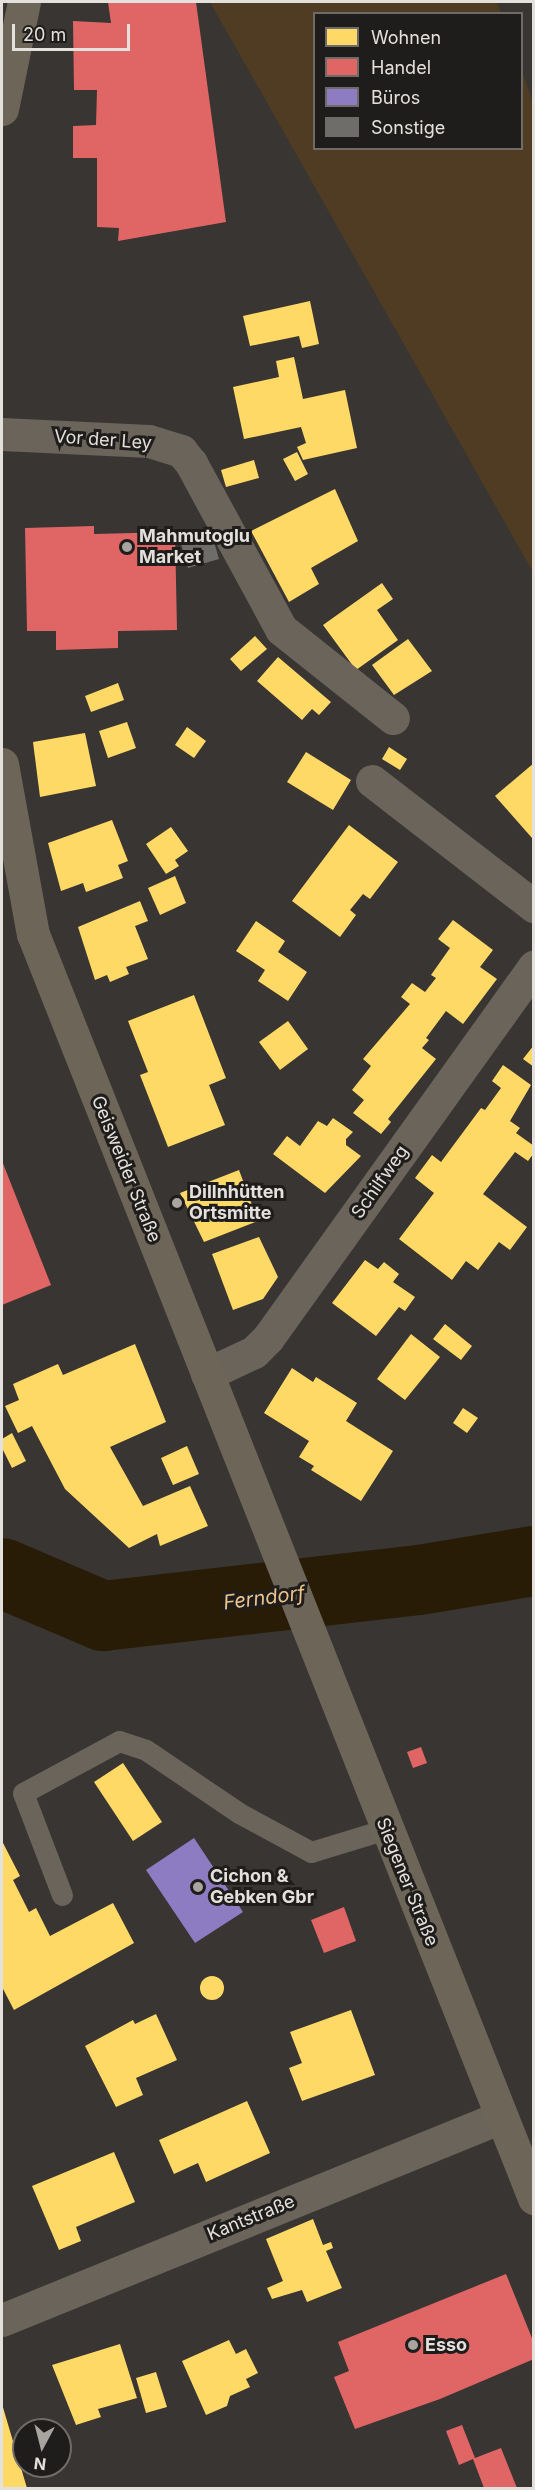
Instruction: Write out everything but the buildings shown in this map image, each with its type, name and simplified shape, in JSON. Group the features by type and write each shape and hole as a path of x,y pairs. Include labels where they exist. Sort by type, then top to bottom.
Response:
{"main road":[{"path":"2,109 9,32 24,2"},
{"name":"Geisweider Straße","path":"2,764 33,934 281,1566"},
{"name":"Siegener Straße","path":"281,1566 534,2198"}],"street":[{"name":"Vor der Ley","path":"2,434 149,441 181,451 191,463 281,629 393,718"},
{"path":"372,781 534,906"},
{"name":"Schilfweg","path":"207,1374 254,1352 268,1338 534,966"},
{"name":"Kantstraße","path":"2,2320 501,2117"}],"lane":[{"path":"62,1895 23,1793 119,1741 146,1750 239,1813 311,1852 386,1829"}],"shaded area":[{"path":"210,2 497,2 501,12 313,12 313,150 523,150 523,74 534,106 533,572"}],"waterway":[{"name":"Ferndorf","path":"2,1573 103,1616 419,1580 534,1561"}],"place":[{"name":"Mahmutoglu Market","path":"127,547"},
{"name":"Dillnhütten Ortsmitte","path":"177,1203"},
{"name":"Cichon & Gebken Gbr","path":"198,1887"},
{"name":"Esso","path":"413,2345"}]}
